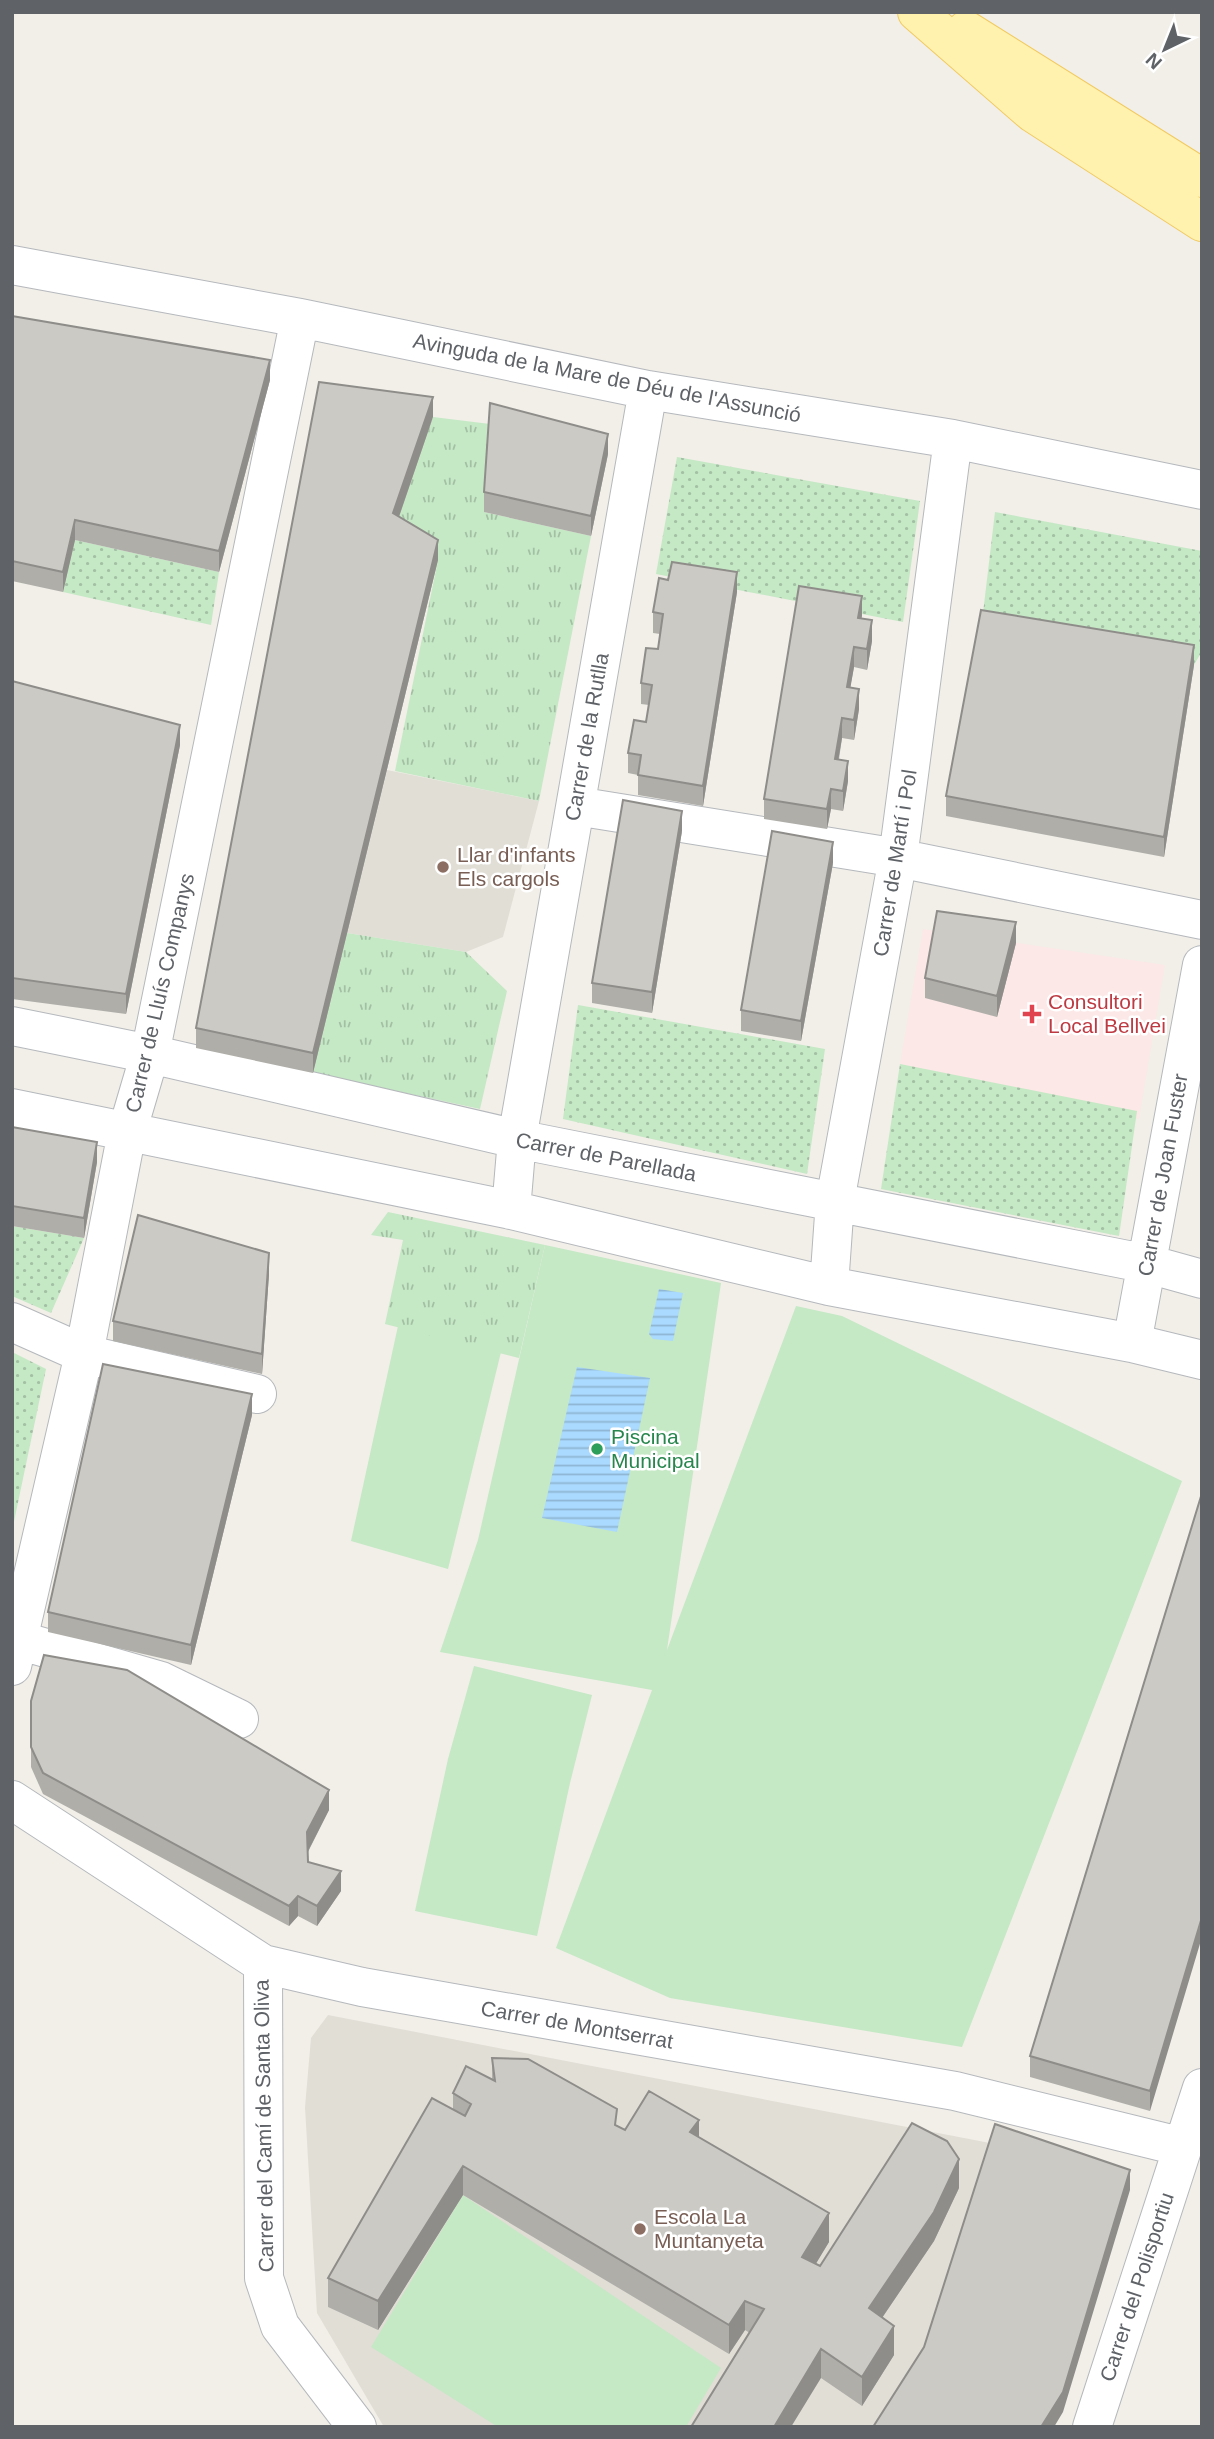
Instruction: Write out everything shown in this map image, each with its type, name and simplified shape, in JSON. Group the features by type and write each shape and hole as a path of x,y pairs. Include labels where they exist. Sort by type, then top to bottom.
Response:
{"main road":[{"path":"917,12 1033,113 1202,222"},
{"path":"937,12 1202,177"}],"street":[{"name":"Avinguda de la Mare de Déu de l'Assunció","path":"12,265 300,318 648,390 953,439 1202,490"},
{"name":"Carrer de Lluís Companys","path":"15,1653 84,1354 127,1132 150,1054 300,318"},
{"name":"Carrer de la Rutlla","path":"511,1210 517,1139 648,390"},
{"name":"Carrer de Martí i Pol","path":"829,1286 835,1202 898,858 953,439"},
{"path":"576,806 898,858 1202,920"},
{"name":"Carrer de Joan Fuster","path":"1132,1343 1202,965"},
{"name":"Carrer de Parellada","path":"12,1026 150,1054 517,1139 1148,1264 1202,1279"},
{"path":"12,1108 511,1210 829,1286 1132,1343 1202,1360"},
{"path":"12,1322 84,1354 257,1394"},
{"path":"15,1653 161,1681 240,1719"},
{"name":"Carrer de Montserrat","path":"12,1800 262,1964 362,1987 956,2091 1183,2147"},
{"name":"Carrer del Camí de Santa Oliva","path":"262,1964 264,2278 279,2326 357,2427"},
{"name":"Carrer del Polisportiu","path":"1092,2427 1202,2088"}],"shaded area":[{"name":"Llar d'infants Els cargols","path":"387,770 539,801 503,937 466,952 347,933"},
{"name":"Consultori Local Bellvei","path":"923,929 1165,965 1139,1119 900,1064"},
{"name":"Escola La Muntanyeta","path":"328,2015 995,2144 924,2367 886,2427 384,2427 317,2313 305,2107 311,2038"}],"green space":[{"path":"433,417 490,424 484,512 591,536 539,801 395,771 438,560 393,534"},
{"path":"677,457 920,501 903,622 656,574"},
{"path":"995,512 1202,551 1202,651 1194,665 981,630"},
{"path":"75,540 219,572 211,625 63,592"},
{"path":"347,933 466,952 507,991 480,1109 313,1073"},
{"path":"578,1005 825,1049 807,1174 563,1119"},
{"path":"900,1064 1137,1111 1119,1236 881,1189"},
{"path":"388,1212 545,1245 519,1358 385,1324 403,1240 371,1235"},
{"path":"12,1226 84,1238 51,1313 12,1296"},
{"path":"545,1245 721,1283 667,1650 796,1306 842,1316 1182,1481 962,2047 670,1998 556,1948 652,1690 440,1652 478,1540"},
{"path":"398,1326 501,1352 448,1569 351,1541"},
{"path":"12,1352 46,1369 12,1531"},
{"path":"474,1666 592,1695 537,1936 415,1911 448,1759"},
{"path":"463,2195 721,2368 686,2427 498,2427 371,2347"}],"water":[{"path":"659,1289 683,1293 673,1341 653,1339 649,1334"},
{"path":"577,1367 650,1378 617,1532 542,1518"}],"building":[{"path":"12,316 270,360 219,551 75,520 63,572 12,561"},
{"path":"319,382 433,397 393,513 438,540 313,1053 196,1028"},
{"path":"490,403 608,434 591,516 484,492"},
{"path":"672,562 737,572 703,786 638,775 641,755 628,753 634,720 646,722 652,685 641,683 646,648 658,649 663,614 653,612 659,578 668,580"},
{"path":"799,586 862,596 858,618 872,620 867,649 854,647 847,687 859,689 854,720 842,718 835,759 848,761 843,791 831,789 827,809 764,799"},
{"path":"981,610 1194,645 1164,837 946,796"},
{"path":"12,681 180,725 126,994 12,978"},
{"path":"623,800 682,811 652,992 592,983"},
{"path":"772,831 833,842 801,1021 741,1010"},
{"path":"937,911 1016,922 997,996 925,978"},
{"path":"12,1127 97,1142 84,1218 12,1206"},
{"path":"138,1215 269,1253 262,1354 113,1321"},
{"path":"103,1364 252,1394 191,1645 48,1612"},
{"path":"1202,1493 1202,1917 1150,2091 1030,2056"},
{"path":"44,1655 127,1670 329,1790 307,1832 308,1862 341,1871 317,1906 298,1896 289,1906 43,1773 31,1747 31,1701"},
{"path":"492,2058 528,2059 617,2109 615,2125 625,2130 649,2091 699,2120 690,2132 829,2213 802,2257 820,2266 912,2123 947,2141 959,2159 934,2212 869,2308 894,2326 862,2377 821,2349 774,2427 691,2427 764,2309 745,2301 729,2325 463,2166 378,2301 328,2278 432,2098 465,2116 471,2104 453,2093 466,2066 495,2081"},
{"path":"995,2124 1130,2170 1063,2392 1041,2427 873,2427 924,2347"}],"place":[{"name":"Llar d'infants Els cargols","path":"443,867"},
{"name":"Consultori Local Bellvei","path":"1032,1014"},
{"name":"Piscina Municipal","path":"597,1449"},
{"name":"Escola La Muntanyeta","path":"640,2229"}]}
